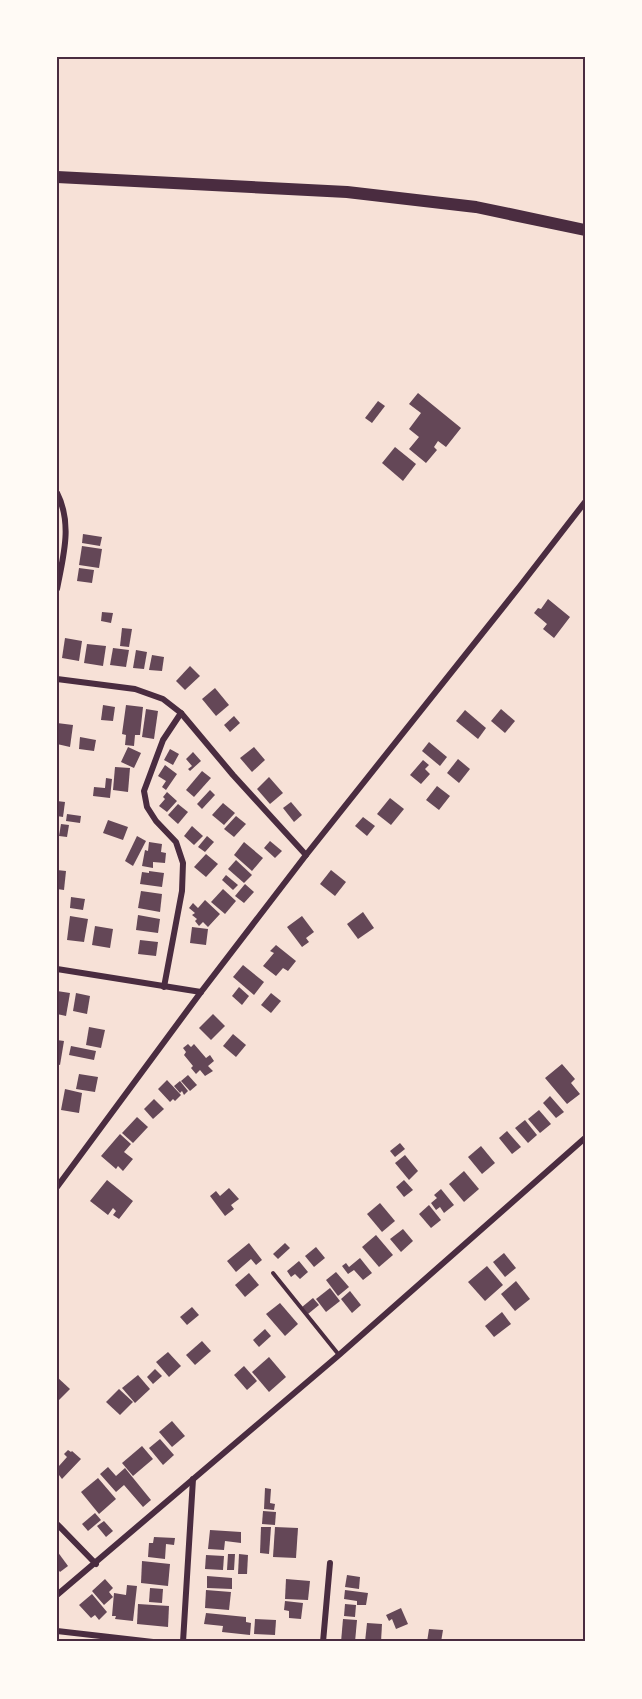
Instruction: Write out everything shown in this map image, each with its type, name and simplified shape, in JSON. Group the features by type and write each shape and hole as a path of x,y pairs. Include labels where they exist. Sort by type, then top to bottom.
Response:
{"main road":[{"path":"57,177 347,192 476,207 585,230"}],"street":[{"path":"57,493 65,516 66,540 57,589"},
{"path":"57,1187 201,992 306,855 585,502"},
{"path":"57,679 135,689 163,699 181,713 232,775 306,855"},
{"path":"164,987 182,891 183,863 176,842 147,807 144,790 164,740 181,713"},
{"path":"57,969 201,992"},
{"path":"57,1595 339,1354 585,1138"},
{"path":"183,1642 193,1479"},
{"path":"57,1524 96,1564"},
{"path":"323,1642 330,1563"},
{"path":"57,1631 153,1642"}],"lane":[{"path":"273,1273 339,1354"}],"building":[{"path":"418,393 461,428 446,447 438,441 434,447 437,450 426,463 409,449 419,437 409,429 421,413 409,404"},
{"path":"378,401 385,406 372,423 365,418"},
{"path":"395,447 416,464 403,481 382,463"},
{"path":"83,534 102,537 100,546 82,543"},
{"path":"82,546 102,549 99,568 79,565"},
{"path":"79,568 94,570 92,583 77,581"},
{"path":"548,599 570,617 554,638 543,629 547,624 534,613 538,608 541,609"},
{"path":"102,612 113,613 111,623 101,621"},
{"path":"122,628 132,629 129,647 120,646"},
{"path":"65,638 82,641 79,661 62,658"},
{"path":"87,644 106,646 103,666 84,663"},
{"path":"113,648 129,650 126,667 110,665"},
{"path":"136,650 147,652 144,669 133,668"},
{"path":"152,655 164,657 162,671 149,670"},
{"path":"190,666 200,676 185,690 176,681"},
{"path":"215,688 229,705 216,716 202,699"},
{"path":"103,705 115,707 113,721 101,720"},
{"path":"126,705 143,707 140,735 135,735 134,746 125,745 126,735 122,734"},
{"path":"146,709 158,711 154,739 142,737"},
{"path":"501,709 515,721 505,733 491,721"},
{"path":"465,710 486,728 478,739 456,721"},
{"path":"234,716 240,723 230,732 224,725"},
{"path":"57,723 73,725 70,747 57,744"},
{"path":"80,737 96,740 94,751 79,749"},
{"path":"429,742 447,757 440,766 422,751"},
{"path":"128,747 141,753 134,768 121,762"},
{"path":"254,747 265,760 252,772 240,758"},
{"path":"170,749 179,754 173,765 164,760"},
{"path":"193,752 201,761 190,771 188,769 192,766 186,759"},
{"path":"458,759 470,769 459,783 447,773"},
{"path":"423,760 429,765 425,769 430,774 421,784 410,775"},
{"path":"165,765 177,774 166,790 162,787 166,781 158,776"},
{"path":"115,767 130,768 128,792 113,790"},
{"path":"202,771 211,778 194,797 186,790"},
{"path":"269,777 283,793 270,804 257,789"},
{"path":"106,778 112,779 110,798 93,796 94,787 105,788"},
{"path":"437,786 450,796 439,810 426,800"},
{"path":"210,790 215,795 202,809 197,804"},
{"path":"167,792 177,801 167,812 159,806"},
{"path":"390,798 404,809 391,825 377,814"},
{"path":"57,801 65,802 63,817 57,816"},
{"path":"291,802 302,815 294,822 283,808"},
{"path":"223,803 235,813 224,825 212,815"},
{"path":"178,804 188,812 178,824 168,815"},
{"path":"67,814 81,816 80,823 66,821"},
{"path":"236,816 246,824 234,837 224,829"},
{"path":"363,817 375,826 367,836 355,826"},
{"path":"108,820 128,827 123,840 103,833"},
{"path":"61,824 69,825 67,837 59,836"},
{"path":"192,826 203,836 194,845 184,836"},
{"path":"137,836 146,841 133,866 125,861"},
{"path":"207,836 214,842 205,852 198,847"},
{"path":"270,841 282,851 275,858 264,848"},
{"path":"149,842 162,844 161,852 166,853 165,863 153,862 153,868 142,866"},
{"path":"244,842 263,858 252,871 234,855"},
{"path":"206,854 218,864 206,877 194,867"},
{"path":"236,860 252,875 244,883 228,869"},
{"path":"57,870 66,871 64,890 57,889"},
{"path":"331,870 346,882 335,896 320,884"},
{"path":"149,871 164,873 162,887 140,884 142,872 149,873"},
{"path":"226,875 238,885 233,890 222,880"},
{"path":"245,884 254,892 244,903 235,896"},
{"path":"223,889 236,901 225,914 211,902"},
{"path":"141,891 162,894 160,912 138,908"},
{"path":"71,897 85,899 83,910 70,908"},
{"path":"205,900 220,914 208,927 203,922 199,926 195,921 197,919 192,915 195,913 189,908 193,903 198,908"},
{"path":"363,912 374,928 358,939 347,924"},
{"path":"138,915 160,919 158,933 136,930"},
{"path":"70,916 88,919 84,942 67,940"},
{"path":"302,916 314,932 306,938 309,942 302,947 287,927"},
{"path":"95,926 113,929 110,948 92,945"},
{"path":"192,927 208,929 206,945 190,943"},
{"path":"140,940 158,942 156,956 138,954"},
{"path":"276,945 296,961 288,971 283,968 276,976 263,966 274,953 270,951"},
{"path":"243,965 264,982 254,995 233,977"},
{"path":"239,987 249,996 242,1005 232,996"},
{"path":"57,991 70,993 66,1016 57,1014"},
{"path":"76,993 90,996 87,1014 73,1011"},
{"path":"271,993 281,1001 271,1013 261,1005"},
{"path":"213,1014 225,1026 211,1040 199,1028"},
{"path":"89,1027 105,1030 101,1048 86,1045"},
{"path":"233,1034 246,1045 236,1057 223,1046"},
{"path":"57,1040 64,1041 60,1065 57,1064"},
{"path":"188,1044 191,1047 194,1044 206,1058 210,1055 214,1061 208,1066 213,1071 205,1076 200,1070 196,1074 184,1055 186,1052 183,1048"},
{"path":"71,1046 96,1051 94,1060 69,1055"},
{"path":"562,1064 575,1079 571,1083 580,1094 567,1104 545,1078"},
{"path":"79,1074 98,1077 95,1092 76,1089"},
{"path":"188,1075 197,1085 190,1091 181,1081"},
{"path":"167,1080 181,1095 175,1101 173,1099 170,1102 158,1089"},
{"path":"180,1081 188,1091 184,1095 174,1086"},
{"path":"65,1089 82,1093 79,1113 61,1110"},
{"path":"550,1096 564,1112 556,1118 543,1103"},
{"path":"154,1099 164,1109 153,1119 144,1109"},
{"path":"539,1110 551,1124 540,1133 528,1119"},
{"path":"137,1117 148,1127 133,1143 122,1133"},
{"path":"525,1120 537,1135 528,1143 515,1128"},
{"path":"507,1131 521,1147 512,1154 499,1138"},
{"path":"120,1134 131,1144 124,1152 133,1159 123,1171 118,1166 116,1169 101,1156"},
{"path":"400,1143 405,1149 395,1157 390,1151"},
{"path":"481,1146 495,1163 482,1174 468,1157"},
{"path":"405,1155 418,1171 409,1180 395,1163"},
{"path":"464,1171 479,1189 464,1202 449,1184"},
{"path":"107,1180 133,1201 119,1219 113,1215 116,1211 113,1208 108,1215 90,1201"},
{"path":"404,1180 413,1190 404,1197 396,1187"},
{"path":"229,1188 239,1199 231,1205 234,1209 225,1216 210,1196 216,1191 220,1196"},
{"path":"441,1189 454,1205 444,1213 440,1207 436,1210 431,1203 437,1198 434,1195"},
{"path":"380,1203 395,1221 382,1232 367,1214"},
{"path":"429,1205 441,1220 431,1228 419,1214"},
{"path":"403,1229 413,1241 401,1252 390,1239"},
{"path":"376,1235 393,1255 379,1267 362,1247"},
{"path":"249,1243 262,1260 256,1265 251,1259 236,1272 227,1261"},
{"path":"285,1243 290,1248 278,1259 273,1254"},
{"path":"316,1247 325,1258 314,1267 305,1256"},
{"path":"504,1253 516,1268 505,1277 493,1262"},
{"path":"360,1258 372,1273 363,1280 354,1270 348,1274 342,1266 346,1263 349,1267"},
{"path":"299,1261 308,1272 300,1279 295,1274 291,1277 287,1271"},
{"path":"487,1266 503,1285 485,1301 468,1282"},
{"path":"336,1272 349,1287 338,1296 326,1280"},
{"path":"249,1273 259,1285 245,1297 235,1285"},
{"path":"516,1281 530,1299 515,1311 501,1294"},
{"path":"330,1288 340,1301 326,1312 316,1299"},
{"path":"350,1291 361,1305 352,1313 341,1299"},
{"path":"313,1298 319,1305 308,1314 302,1307"},
{"path":"280,1303 298,1324 285,1336 266,1314"},
{"path":"192,1307 199,1315 187,1325 180,1317"},
{"path":"502,1312 511,1324 494,1337 485,1326"},
{"path":"265,1329 271,1336 259,1347 253,1340"},
{"path":"202,1341 211,1351 195,1365 186,1355"},
{"path":"168,1352 181,1366 169,1377 156,1362"},
{"path":"269,1357 286,1377 269,1392 252,1372"},
{"path":"244,1366 257,1381 247,1390 234,1375"},
{"path":"155,1369 162,1376 153,1384 147,1377"},
{"path":"138,1375 150,1389 135,1403 122,1388"},
{"path":"57,1377 70,1389 57,1402"},
{"path":"119,1389 133,1402 120,1415 106,1402"},
{"path":"172,1421 185,1436 172,1447 159,1432"},
{"path":"160,1439 174,1455 163,1465 149,1448"},
{"path":"142,1446 153,1459 133,1476 122,1463"},
{"path":"68,1450 81,1459 62,1479 59,1475 57,1477 57,1464 59,1466 67,1457 64,1454"},
{"path":"108,1467 116,1476 125,1468 151,1500 143,1507 124,1485 116,1492 100,1474"},
{"path":"98,1478 116,1499 99,1514 81,1492"},
{"path":"265,1488 271,1489 270,1503 275,1504 274,1510 264,1509"},
{"path":"263,1511 276,1512 275,1525 262,1524"},
{"path":"95,1513 101,1520 88,1531 82,1524"},
{"path":"104,1521 113,1531 106,1537 97,1526"},
{"path":"261,1527 271,1527 269,1554 260,1553"},
{"path":"275,1527 298,1528 296,1558 273,1557"},
{"path":"210,1530 241,1532 241,1543 225,1541 224,1550 208,1549"},
{"path":"154,1537 175,1538 174,1545 166,1544 165,1559 148,1557 149,1543 153,1543"},
{"path":"57,1551 68,1566 60,1572 57,1568"},
{"path":"228,1554 235,1554 234,1570 227,1570"},
{"path":"239,1554 248,1555 247,1574 238,1574"},
{"path":"206,1555 224,1556 223,1570 205,1569"},
{"path":"142,1561 170,1564 168,1586 141,1583"},
{"path":"347,1575 360,1577 359,1589 345,1587"},
{"path":"207,1576 232,1578 232,1589 207,1588"},
{"path":"105,1579 113,1588 109,1592 113,1597 104,1605 92,1591"},
{"path":"286,1579 310,1581 308,1600 285,1599"},
{"path":"127,1585 137,1586 133,1621 115,1619 116,1616 112,1616 114,1593 126,1595"},
{"path":"150,1588 163,1589 162,1603 149,1602"},
{"path":"206,1590 231,1592 229,1610 205,1608"},
{"path":"345,1590 368,1593 366,1605 357,1605 357,1601 344,1599"},
{"path":"92,1594 107,1612 99,1620 95,1615 91,1618 79,1605"},
{"path":"285,1601 303,1603 301,1619 289,1618 289,1611 284,1610"},
{"path":"138,1604 169,1606 168,1627 137,1624"},
{"path":"345,1604 356,1605 355,1617 344,1616"},
{"path":"401,1608 408,1624 396,1629 392,1619 389,1621 386,1615"},
{"path":"206,1613 246,1617 246,1622 251,1623 250,1635 222,1632 223,1626 204,1624"},
{"path":"255,1619 276,1620 275,1635 254,1634"},
{"path":"343,1619 357,1620 355,1642 341,1642"},
{"path":"367,1623 382,1624 381,1642 365,1642"},
{"path":"429,1629 443,1630 441,1642 427,1642"}]}
